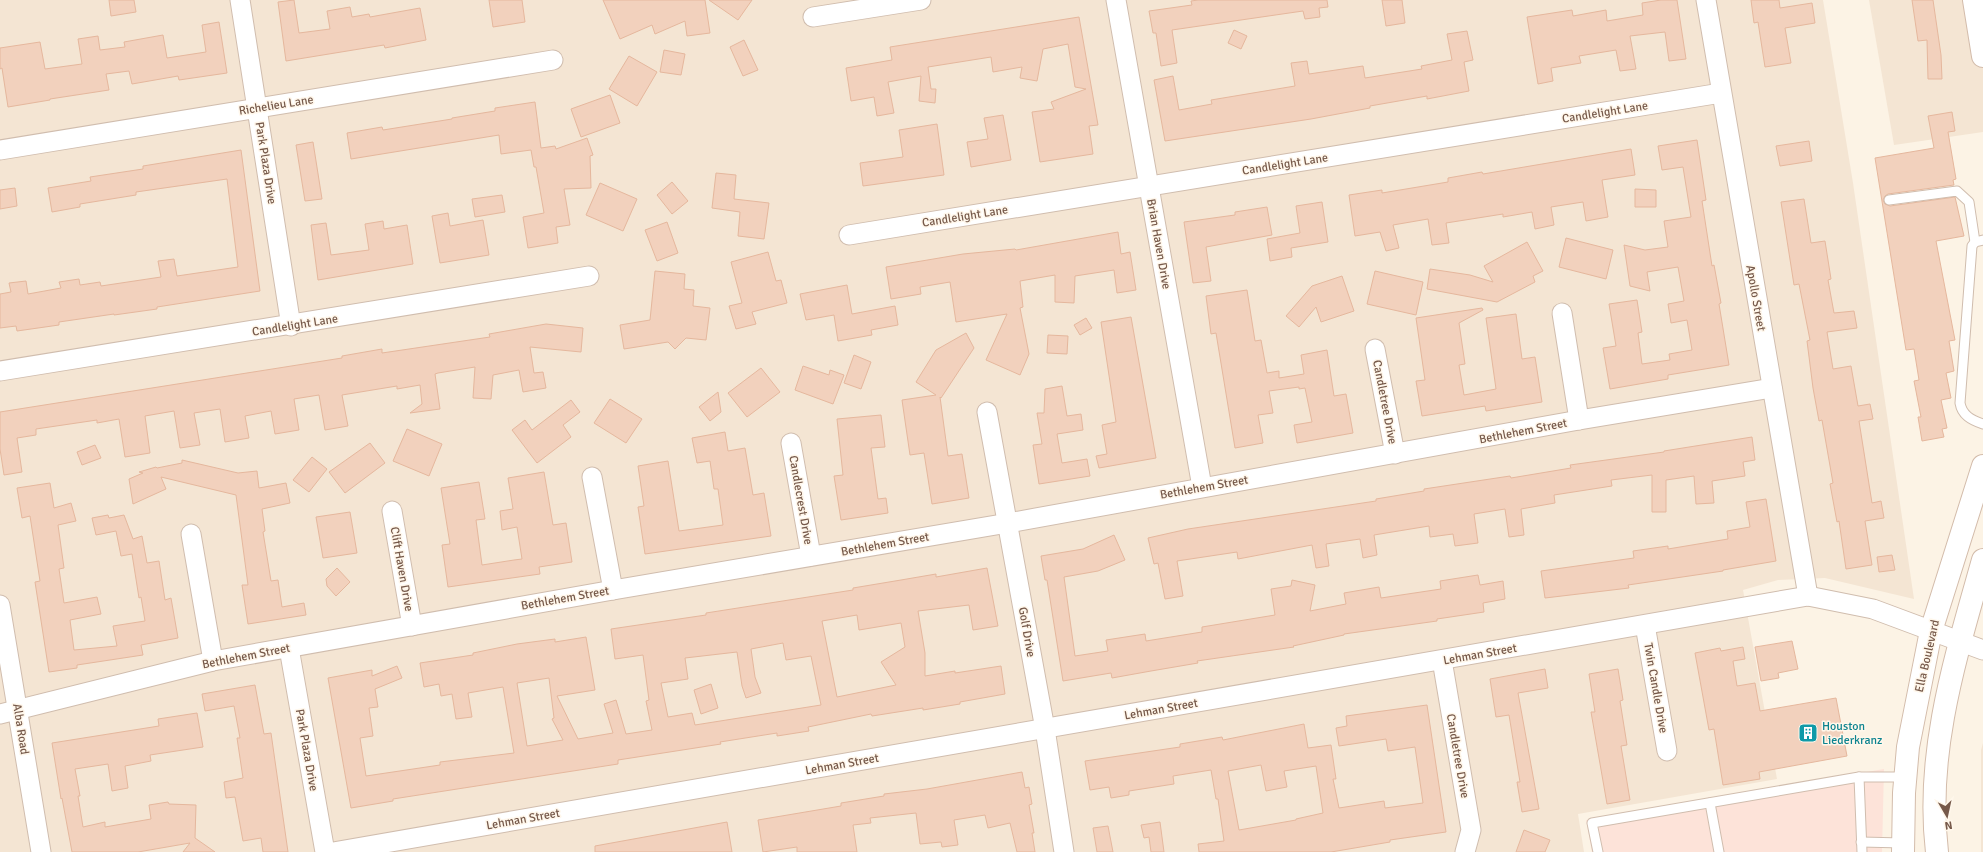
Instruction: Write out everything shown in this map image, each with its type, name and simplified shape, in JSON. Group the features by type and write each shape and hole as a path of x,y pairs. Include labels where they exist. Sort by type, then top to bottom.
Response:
{"main road":[{"path":"1974,0 1981,25 1983,56"},
{"name":"Ella Boulevard","path":"1903,848 1905,777 1908,747 1931,631 1983,466"},
{"path":"1903,848 1936,848 1937,751 1942,718 1960,642 1983,560"}],"street":[{"name":"Park Plaza Drive","path":"240,0 291,326"},
{"path":"813,17 921,0"},
{"name":"Brian Haven Drive","path":"1116,0 1202,487"},
{"name":"Apollo Street","path":"1706,0 1808,596"},
{"name":"Richelieu Lane","path":"0,150 553,60"},
{"name":"Candlelight Lane","path":"849,235 1721,93"},
{"name":"Candlelight Lane","path":"0,371 291,326 589,276"},
{"path":"1562,313 1579,420"},
{"name":"Candletree Drive","path":"1375,350 1395,454"},
{"name":"Bethlehem Street","path":"9,713 213,661 613,590 1008,523 1579,420 1772,388"},
{"name":"Golf Drive","path":"987,412 1045,729 1064,852"},
{"name":"Candlecrest Drive","path":"791,443 811,556"},
{"path":"592,477 613,590"},
{"name":"Clift Haven Drive","path":"392,511 412,626"},
{"path":"191,534 213,661"},
{"name":"Lehman Street","path":"333,852 1808,596 1873,609 1983,650"},
{"name":"Alba Road","path":"0,605 9,713 41,852"},
{"name":"Twin Candle Drive","path":"1645,625 1667,751"},
{"name":"Park Plaza Drive","path":"289,648 325,852"},
{"name":"Candletree Drive","path":"1442,660 1471,830 1465,852"}],"lane":[{"path":"1889,200 1957,191 1969,202 1979,241 1972,246 1960,403 1962,411 1973,420 1983,424"},
{"path":"1598,852 1592,822 1859,777 1905,777"},
{"path":"1859,777 1862,852"},
{"path":"1710,803 1719,852"},
{"path":"1861,842 1903,848"}],"shaded area":[{"path":"0,0 1823,0 1853,183 1914,599 1825,578 1778,580 1743,590 1777,779 1578,814 1584,852 0,852"},
{"path":"1869,0 1983,0 1983,132 1894,145"},
{"path":"1983,743 1983,852 1981,852 1981,750"},
{"path":"1884,769 1882,852 1592,852 1586,820"}],"building":[{"path":"109,0 134,0 136,12 111,16"},
{"path":"294,0 299,33 330,29 327,11 350,7 352,17 369,14 370,17 420,8 426,40 385,48 384,45 286,61 278,2"},
{"path":"489,0 522,0 525,22 493,27"},
{"path":"603,0 705,0 710,33 687,36 685,21 655,34 652,25 620,39"},
{"path":"709,0 752,0 738,20"},
{"path":"1327,0 1328,7 1319,8 1320,17 1305,19 1303,11 1172,30 1177,63 1161,66 1156,33 1153,33 1149,11 1192,5 1191,1"},
{"path":"1382,0 1402,0 1405,23 1386,26"},
{"path":"1661,0 1677,0 1686,59 1669,61 1665,32 1630,36 1636,69 1620,71 1616,50 1579,56 1581,63 1551,68 1553,81 1538,84 1527,17 1572,10 1573,16 1606,10 1607,21 1643,15 1642,3"},
{"path":"1751,0 1779,0 1780,8 1812,3 1815,23 1785,28 1791,63 1765,67 1758,22 1754,23"},
{"path":"1912,0 1933,0 1941,55 1942,79 1928,79 1927,40 1918,41"},
{"path":"1079,17 1098,125 1089,126 1093,154 1040,162 1032,112 1054,109 1051,102 1086,89 1075,87 1068,44 1043,49 1037,81 1020,78 1022,67 993,72 991,57 928,67 931,89 936,89 935,103 919,101 921,76 888,82 894,113 877,116 874,97 851,101 846,68 892,60 890,47"},
{"path":"219,22 227,73 179,80 178,76 132,84 129,71 106,74 109,90 8,107 2,68 0,69 0,48 40,42 45,69 82,64 78,39 98,36 100,50 125,47 124,42 163,35 167,58 206,52 202,25"},
{"path":"1234,30 1247,36 1241,49 1228,43"},
{"path":"1467,31 1473,60 1464,62 1469,91 1427,99 1427,96 1370,106 1370,108 1311,119 1165,141 1154,80 1173,76 1179,110 1212,104 1211,100 1295,86 1291,63 1307,61 1309,74 1363,66 1365,78 1422,69 1421,66 1452,60 1447,34"},
{"path":"744,40 758,70 743,76 730,47"},
{"path":"664,50 685,54 681,75 660,72"},
{"path":"629,56 657,72 637,106 609,89"},
{"path":"610,95 620,123 581,137 571,109"},
{"path":"535,102 541,148 555,146 556,149 587,138 593,155 590,156 591,188 564,189 570,225 556,227 558,243 528,248 523,217 544,213 536,167 534,167 531,150 501,154 499,135 351,159 347,133 382,127 383,130 452,119 495,111 495,108"},
{"path":"1952,112 1955,131 1948,132 1956,179 1953,180 1954,185 1888,194 1883,200 1885,204 1890,206 1955,197 1964,236 1936,241 1955,340 1949,341 1954,371 1946,373 1951,398 1941,400 1947,428 1942,429 1944,437 1922,441 1918,417 1921,417 1914,381 1919,380 1914,349 1906,350 1875,158 1934,148 1928,116"},
{"path":"1003,115 1011,160 971,167 967,142 988,139 984,118"},
{"path":"937,124 944,175 863,186 860,163 903,157 899,130"},
{"path":"1697,140 1706,200 1702,201 1712,266 1714,265 1721,303 1719,304 1729,365 1668,375 1668,379 1610,389 1603,348 1616,346 1609,304 1637,300 1642,332 1638,333 1642,364 1670,360 1669,354 1692,350 1687,320 1671,323 1668,304 1684,301 1678,267 1647,272 1650,291 1630,286 1624,245 1645,250 1668,247 1664,221 1691,217 1683,167 1662,170 1658,146"},
{"path":"1809,141 1812,161 1780,166 1776,146"},
{"path":"313,142 322,199 305,201 296,145"},
{"path":"1631,149 1635,175 1602,180 1608,217 1586,221 1583,202 1551,207 1554,225 1535,229 1532,212 1503,217 1503,214 1446,223 1449,243 1432,245 1428,219 1393,225 1399,248 1386,251 1380,232 1355,236 1349,195 1382,190 1382,193 1448,182 1448,178 1482,172 1483,174"},
{"path":"241,150 260,291 157,307 157,309 59,322 59,325 17,331 16,326 0,328 0,294 11,292 9,283 26,281 28,294 61,288 59,282 79,279 80,285 100,282 101,286 161,277 158,261 174,259 177,276 238,267 227,179 136,192 136,195 80,204 80,207 52,212 48,188 91,181 90,177 143,169 143,166"},
{"path":"716,173 736,175 734,199 769,203 764,239 738,236 740,212 712,208"},
{"path":"672,182 688,201 672,214 657,195"},
{"path":"600,183 637,199 623,231 586,215"},
{"path":"15,188 17,206 0,209 0,190"},
{"path":"1635,189 1656,190 1656,207 1635,207"},
{"path":"502,195 505,212 475,217 472,199"},
{"path":"1804,199 1811,243 1825,241 1831,279 1828,280 1834,313 1854,311 1857,328 1827,332 1833,369 1851,366 1858,406 1870,404 1873,419 1859,421 1872,503 1881,501 1884,518 1865,521 1872,565 1846,569 1839,521 1837,522 1830,484 1833,483 1822,420 1819,421 1813,388 1807,341 1810,340 1799,284 1794,285 1781,202"},
{"path":"1322,202 1328,242 1291,248 1292,257 1270,261 1267,239 1300,233 1296,206"},
{"path":"1267,207 1272,235 1206,247 1211,281 1193,283 1184,222 1235,215 1235,212"},
{"path":"448,213 450,226 483,220 489,255 440,263 432,216"},
{"path":"383,221 384,229 407,225 413,264 318,280 311,225 326,223 331,255 369,250 365,224"},
{"path":"667,222 678,253 657,261 645,230"},
{"path":"1118,232 1121,254 1130,252 1136,290 1117,293 1114,270 1075,276 1074,303 1055,302 1055,275 1020,281 1023,307 1020,308 1029,354 1020,375 986,360 1007,314 956,322 950,282 920,287 921,294 891,299 886,267 963,254 1016,250"},
{"path":"1566,238 1613,250 1606,279 1559,267"},
{"path":"1527,242 1543,271 1533,276 1535,282 1497,302 1427,289 1430,269 1470,275 1493,282 1484,266"},
{"path":"768,252 776,281 781,280 787,303 752,312 756,324 736,329 729,306 742,303 731,262"},
{"path":"655,271 685,274 684,289 694,290 693,306 710,308 706,340 686,338 675,349 668,342 624,349 620,325 650,320"},
{"path":"1375,271 1423,282 1416,315 1367,304"},
{"path":"1342,276 1354,311 1321,322 1316,307 1299,327 1286,316 1312,286"},
{"path":"847,285 852,314 895,306 898,325 871,330 872,335 838,341 834,315 806,320 800,294"},
{"path":"1247,290 1255,341 1261,340 1267,373 1279,371 1279,378 1304,374 1301,355 1327,350 1334,396 1346,394 1353,433 1297,443 1294,425 1312,422 1305,388 1299,389 1299,387 1269,391 1273,413 1258,415 1263,443 1235,448 1216,333 1211,334 1206,296"},
{"path":"1482,308 1483,310 1459,323 1465,364 1459,365 1464,395 1496,389 1486,318 1516,314 1522,359 1535,357 1542,402 1486,411 1485,406 1422,416 1416,381 1425,380 1416,318"},
{"path":"1131,317 1156,458 1099,468 1096,456 1107,454 1102,425 1116,422 1101,322"},
{"path":"1086,318 1092,328 1080,335 1074,325"},
{"path":"546,324 583,328 581,352 530,347 534,373 543,372 546,388 523,392 519,370 493,375 491,399 473,398 475,367 438,373 435,374 440,409 410,413 422,404 420,385 397,389 397,386 342,395 348,426 325,430 319,395 294,399 299,430 275,434 271,411 245,416 249,438 225,442 220,409 194,413 200,445 180,448 174,411 145,416 150,453 125,457 119,419 97,423 97,420 36,429 36,435 17,438 22,472 4,475 0,449 0,412 342,358 342,356 382,349 382,353 490,337 489,334"},
{"path":"966,333 974,348 941,398 940,397 948,456 962,454 969,498 932,504 924,453 910,455 902,400 936,395 916,382 936,350"},
{"path":"1048,335 1068,336 1067,354 1047,353"},
{"path":"854,355 871,362 861,389 844,383"},
{"path":"803,366 829,375 830,370 844,375 833,404 795,390"},
{"path":"761,368 780,392 747,417 728,393"},
{"path":"1062,386 1067,416 1081,414 1083,430 1057,434 1062,463 1087,459 1090,476 1039,484 1033,445 1042,444 1037,413 1044,413 1045,389"},
{"path":"718,392 721,412 710,421 699,407"},
{"path":"610,399 642,419 626,443 594,423"},
{"path":"571,400 580,412 563,425 571,437 537,463 512,430 525,420 532,430"},
{"path":"881,415 885,447 871,448 878,499 886,498 888,513 841,520 834,476 843,475 837,419"},
{"path":"407,429 442,444 429,476 393,461"},
{"path":"725,432 728,451 745,448 753,495 764,493 771,536 645,554 638,507 644,506 638,466 668,461 679,531 723,525 718,489 714,489 710,461 697,463 692,438"},
{"path":"1752,437 1755,460 1743,462 1745,476 1712,481 1714,503 1696,504 1694,476 1666,480 1666,512 1652,512 1652,475 1611,480 1612,486 1554,495 1555,503 1521,509 1524,535 1509,537 1505,509 1474,514 1478,543 1455,546 1453,534 1430,537 1429,526 1374,535 1377,555 1363,558 1360,539 1326,544 1329,566 1316,568 1312,545 1238,559 1237,552 1177,561 1183,596 1165,599 1158,563 1154,564 1148,538 1188,529 1376,501 1376,499 1424,491 1424,489 1510,476 1511,478 1571,468 1570,465 1664,452"},
{"path":"370,443 385,463 345,493 329,472"},
{"path":"95,445 101,458 82,465 77,452"},
{"path":"312,457 327,469 309,492 293,480"},
{"path":"182,460 238,473 257,471 259,488 286,483 290,503 262,509 265,531 263,532 271,581 278,580 282,607 304,603 306,615 248,624 242,585 248,585 236,495 161,477 166,489 133,504 129,479 143,473 139,472 156,467 182,463"},
{"path":"544,472 553,525 566,523 572,562 539,567 540,574 448,587 442,545 450,544 441,488 479,482 485,519 476,520 482,565 522,559 517,527 502,530 500,511 513,509 508,478"},
{"path":"50,483 54,508 71,503 76,521 58,525 64,568 59,569 64,603 97,597 101,614 70,620 74,650 117,646 113,626 145,621 141,597 139,598 132,554 121,556 116,531 96,535 92,518 108,515 109,518 124,515 133,539 142,536 147,563 159,561 165,600 171,598 178,638 141,645 143,655 77,665 77,668 49,672 35,582 40,581 30,516 22,518 17,488"},
{"path":"1766,499 1776,561 1723,571 1628,585 1629,588 1545,598 1541,571 1634,558 1633,551 1668,546 1668,549 1728,539 1727,531 1750,527 1746,502"},
{"path":"350,512 357,553 323,558 316,517"},
{"path":"1114,535 1125,560 1098,571 1064,577 1075,656 1108,651 1106,640 1145,634 1146,641 1202,632 1202,627 1275,615 1271,589 1291,586 1292,580 1315,585 1310,611 1346,604 1344,593 1379,587 1381,598 1441,589 1440,581 1478,575 1480,585 1503,581 1505,599 1483,603 1484,612 1437,619 1437,621 1344,634 1293,646 1294,647 1197,661 1198,663 1112,678 1111,673 1063,681 1047,580 1045,580 1041,556 1083,549"},
{"path":"1892,555 1895,570 1879,572 1877,557"},
{"path":"337,568 350,582 336,596 327,586 326,579"},
{"path":"987,568 998,626 973,630 969,605 918,611 925,653 925,676 1001,666 1005,694 923,710 923,708 872,716 871,714 808,727 809,731 777,736 777,733 720,742 721,744 618,760 618,764 393,799 393,801 351,808 328,678 372,670 372,676 397,666 402,678 375,689 378,707 369,708 373,736 360,738 366,776 440,765 440,762 514,753 503,687 468,693 472,717 456,719 452,694 441,696 439,684 424,687 420,663 473,655 473,653 517,644 555,639 555,642 586,637 595,690 557,696 578,739 613,733 604,704 616,700 626,734 652,730 646,701 649,700 643,655 615,659 611,629 706,615 706,613 853,590 853,588 936,574 936,577","holes":["857,615 859,630 901,623 905,647 881,662 896,685 837,697 822,621","783,643 786,660 811,656 821,705 695,725 692,713 668,717 661,683 688,679 685,658 737,652 742,686 746,698 761,693 755,677 751,649","549,678 554,718 552,719 563,740 527,746 517,683"]},
{"path":"1792,641 1798,669 1778,673 1779,678 1761,681 1755,647"},
{"path":"1743,647 1745,659 1733,661 1737,686 1755,683 1760,711 1836,698 1847,756 1759,772 1760,779 1723,785 1714,729 1709,730 1695,653 1720,648 1721,651"},
{"path":"1545,669 1548,688 1518,693 1539,809 1522,812 1517,782 1520,782 1509,715 1496,717 1490,679"},
{"path":"1618,669 1623,700 1620,701 1627,745 1621,746 1630,800 1607,804 1591,712 1595,712 1589,674"},
{"path":"711,684 718,708 701,714 694,690"},
{"path":"255,685 264,734 271,733 288,852 263,852 261,838 243,841 235,797 226,798 224,782 243,778 237,738 240,738 234,706 205,711 202,694"},
{"path":"1427,705 1446,832 1390,840 1390,842 1331,852 1199,852 1198,844 1224,841 1218,799 1216,799 1211,770 1173,776 1174,784 1129,791 1129,795 1111,798 1109,787 1090,790 1085,761 1180,747 1180,744 1222,737 1223,740 1304,724 1308,748 1331,745 1336,779 1333,779 1339,808 1384,801 1385,808 1423,803 1415,747 1388,751 1386,739 1339,746 1336,728 1347,726 1346,716","holes":["1261,765 1266,791 1287,787 1284,771 1316,766 1323,813 1296,820 1239,830 1228,771"]},
{"path":"197,713 203,747 150,755 151,761 125,766 128,788 112,791 108,764 75,769 80,796 78,796 83,827 105,822 105,827 151,819 149,805 168,802 169,804 196,805 195,838 215,852 183,852 190,843 138,852 72,852 62,798 61,799 52,743 159,726 158,719"},
{"path":"1022,772 1025,788 1029,787 1032,804 1029,805 1034,833 1032,833 1035,852 1017,852 1010,823 988,828 985,815 954,820 958,845 942,847 941,842 920,844 916,813 870,818 871,823 853,825 857,852 797,852 797,847 763,852 758,820 841,806 841,803 884,796 884,794 927,789"},
{"path":"727,822 732,852 595,852 595,846"},
{"path":"1160,822 1164,852 1151,852 1149,837 1144,838 1141,825"},
{"path":"1108,826 1113,852 1097,852 1093,828"},
{"path":"1524,830 1550,840 1545,852 1516,852"}],"place":[{"name":"Houston Liederkranz","path":"1808,733"}]}
